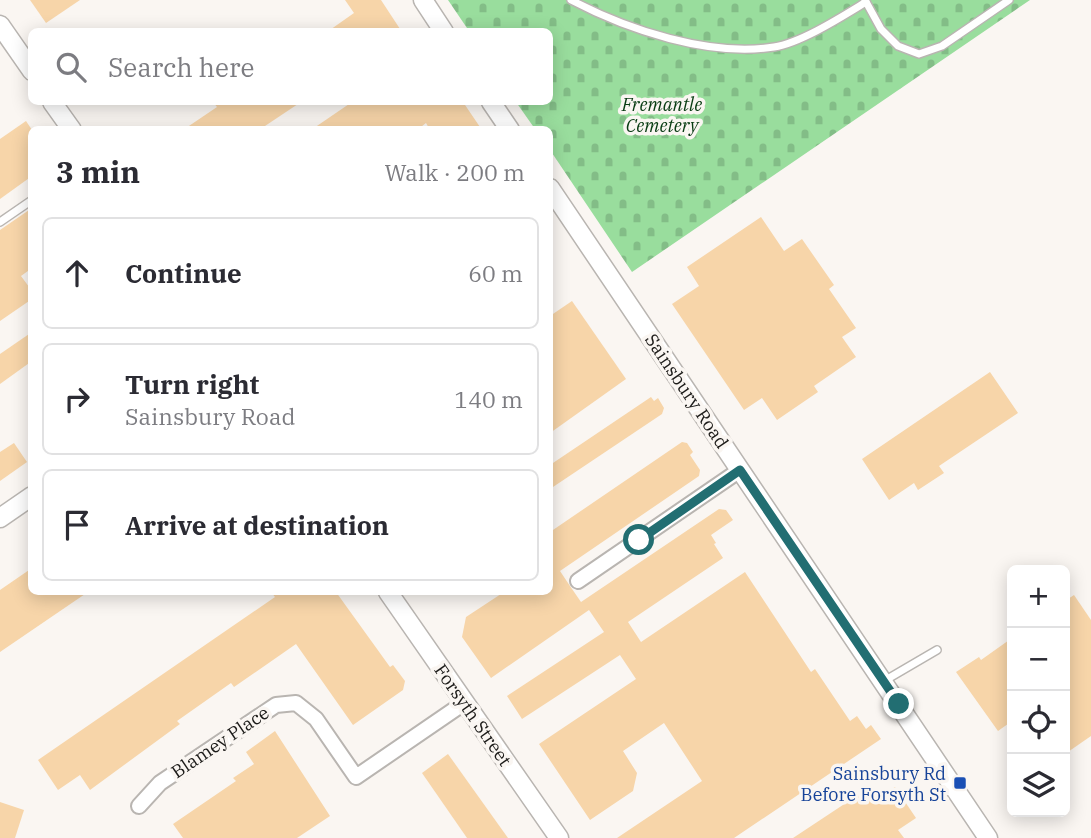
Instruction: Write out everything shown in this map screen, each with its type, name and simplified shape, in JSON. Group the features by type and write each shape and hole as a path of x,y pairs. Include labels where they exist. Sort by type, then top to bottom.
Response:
{"street":[{"path":"423,0 441,28"},
{"path":"0,25 28,65"},
{"path":"54,105 69,126"},
{"path":"493,105 507,126"},
{"name":"Sainsbury Road","path":"553,192 988,838"},
{"path":"578,581 740,470"},
{"path":"0,518 28,499"},
{"name":"Forsyth Street","path":"390,595 559,838"},
{"name":"Blamey Place","path":"139,806 160,783 276,705 296,703 316,719 356,777 464,703"}],"lane":[{"path":"571,0 605,18 666,37 736,48 776,47 825,26 866,1 881,29 898,46 919,54 942,46 1009,0"},
{"path":"0,222 28,203"},
{"path":"884,681 937,650"}],"green space":[{"name":"Fremantle Cemetery","path":"448,0 1030,0 632,272 553,154 553,126 533,126 518,105 553,105 553,28 467,28"}],"building":[{"path":"30,0 80,0 46,23"},
{"path":"345,0 381,0 399,28 333,28 354,13"},
{"path":"215,105 296,105 265,126 189,126 217,107"},
{"path":"348,105 465,105 479,126 428,126 426,123 422,126 317,126"},
{"path":"26,121 29,126 28,179 0,199 0,139"},
{"path":"28,211 28,271 21,276 28,286 28,302 0,321 0,230"},
{"path":"761,217 784,251 802,239 834,285 829,289 856,328 842,337 856,357 814,386 818,392 777,420 762,398 744,410 672,304 699,286 687,267"},
{"path":"572,301 626,379 553,431 553,314"},
{"path":"28,335 28,364 0,384 0,354"},
{"path":"990,372 1018,413 939,466 944,473 918,490 914,483 889,500 862,459"},
{"path":"651,397 654,401 658,398 664,408 662,414 553,487 553,463"},
{"path":"682,442 687,443 693,452 690,455 700,470 699,476 560,571 581,602 719,509 726,510 733,520 711,535 723,558 628,622 641,642 745,572 811,672 815,669 850,721 857,716 866,729 871,725 881,739 734,838 617,838 702,781 664,723 623,751 637,773 633,791 590,820 539,744 636,679 620,655 522,719 507,696 604,632 589,610 491,678 462,637 466,617 499,595 553,595 553,530"},
{"path":"14,443 27,462 0,481 0,452"},
{"path":"28,571 28,595 84,595 0,652 0,590"},
{"path":"273,595 338,595 390,667 393,665 405,681 403,690 353,725 296,644 234,687 231,683 177,721 180,724 90,790 80,775 58,790 38,760 275,597"},
{"path":"1074,595 1091,620 1091,736 1070,751 1070,628 1070,598"},
{"path":"1007,642 1007,725 998,731 956,672 979,657 981,660"},
{"path":"275,731 330,816 297,838 183,838 173,824 236,781 233,778 254,764 246,752"},
{"path":"448,754 508,838 467,838 422,773"},
{"path":"895,787 916,818 898,830 904,838 793,838 858,795 861,800 873,793 877,799"},
{"path":"0,802 24,810 15,838 0,838"}],"place":[{"name":"Sainsbury Rd Before Forsyth St","path":"960,783"}],"route":[{"path":"639,540 740,470 899,704"}]}
